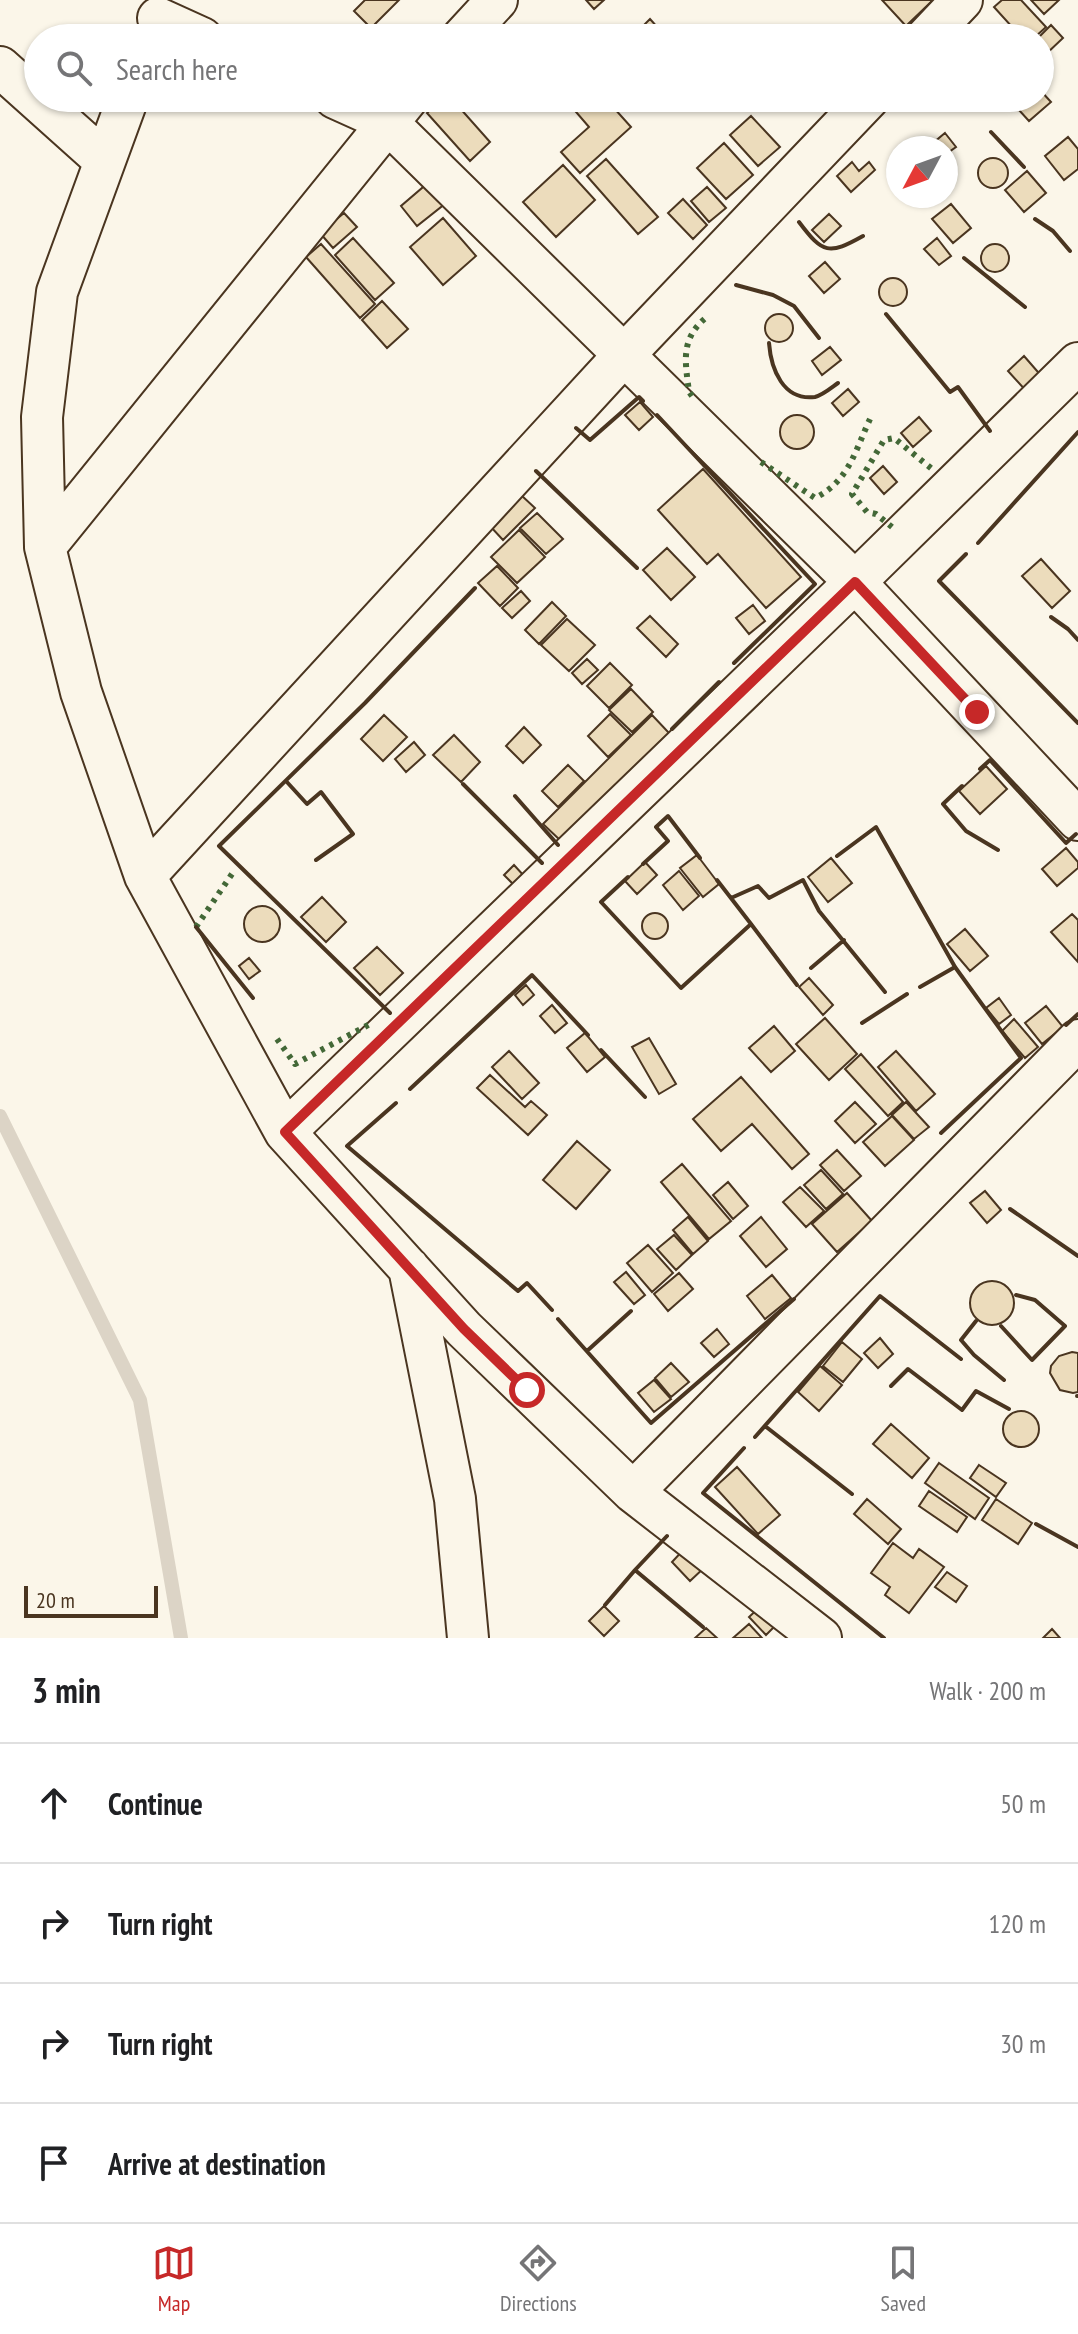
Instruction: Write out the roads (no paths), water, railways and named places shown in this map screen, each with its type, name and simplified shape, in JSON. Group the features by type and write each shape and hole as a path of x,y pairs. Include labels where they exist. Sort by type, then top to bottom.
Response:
{"street":[{"path":"475,24 497,0"},
{"path":"939,24 962,0"},
{"path":"0,67 24,88"},
{"path":"50,112 104,160"},
{"path":"123,112 57,292 42,417 45,547 81,692 145,876 285,1132 464,1329 633,1492 821,1638"},
{"path":"45,547 395,112"},
{"path":"399,112 624,355 855,582 1078,820"},
{"path":"145,876 624,355 856,112"},
{"path":"285,1132 1078,363"},
{"path":"633,1492 1078,1040"},
{"path":"409,1268 455,1499 468,1638"}],"waterway":[{"path":"0,1116 140,1400 181,1638"}]}
